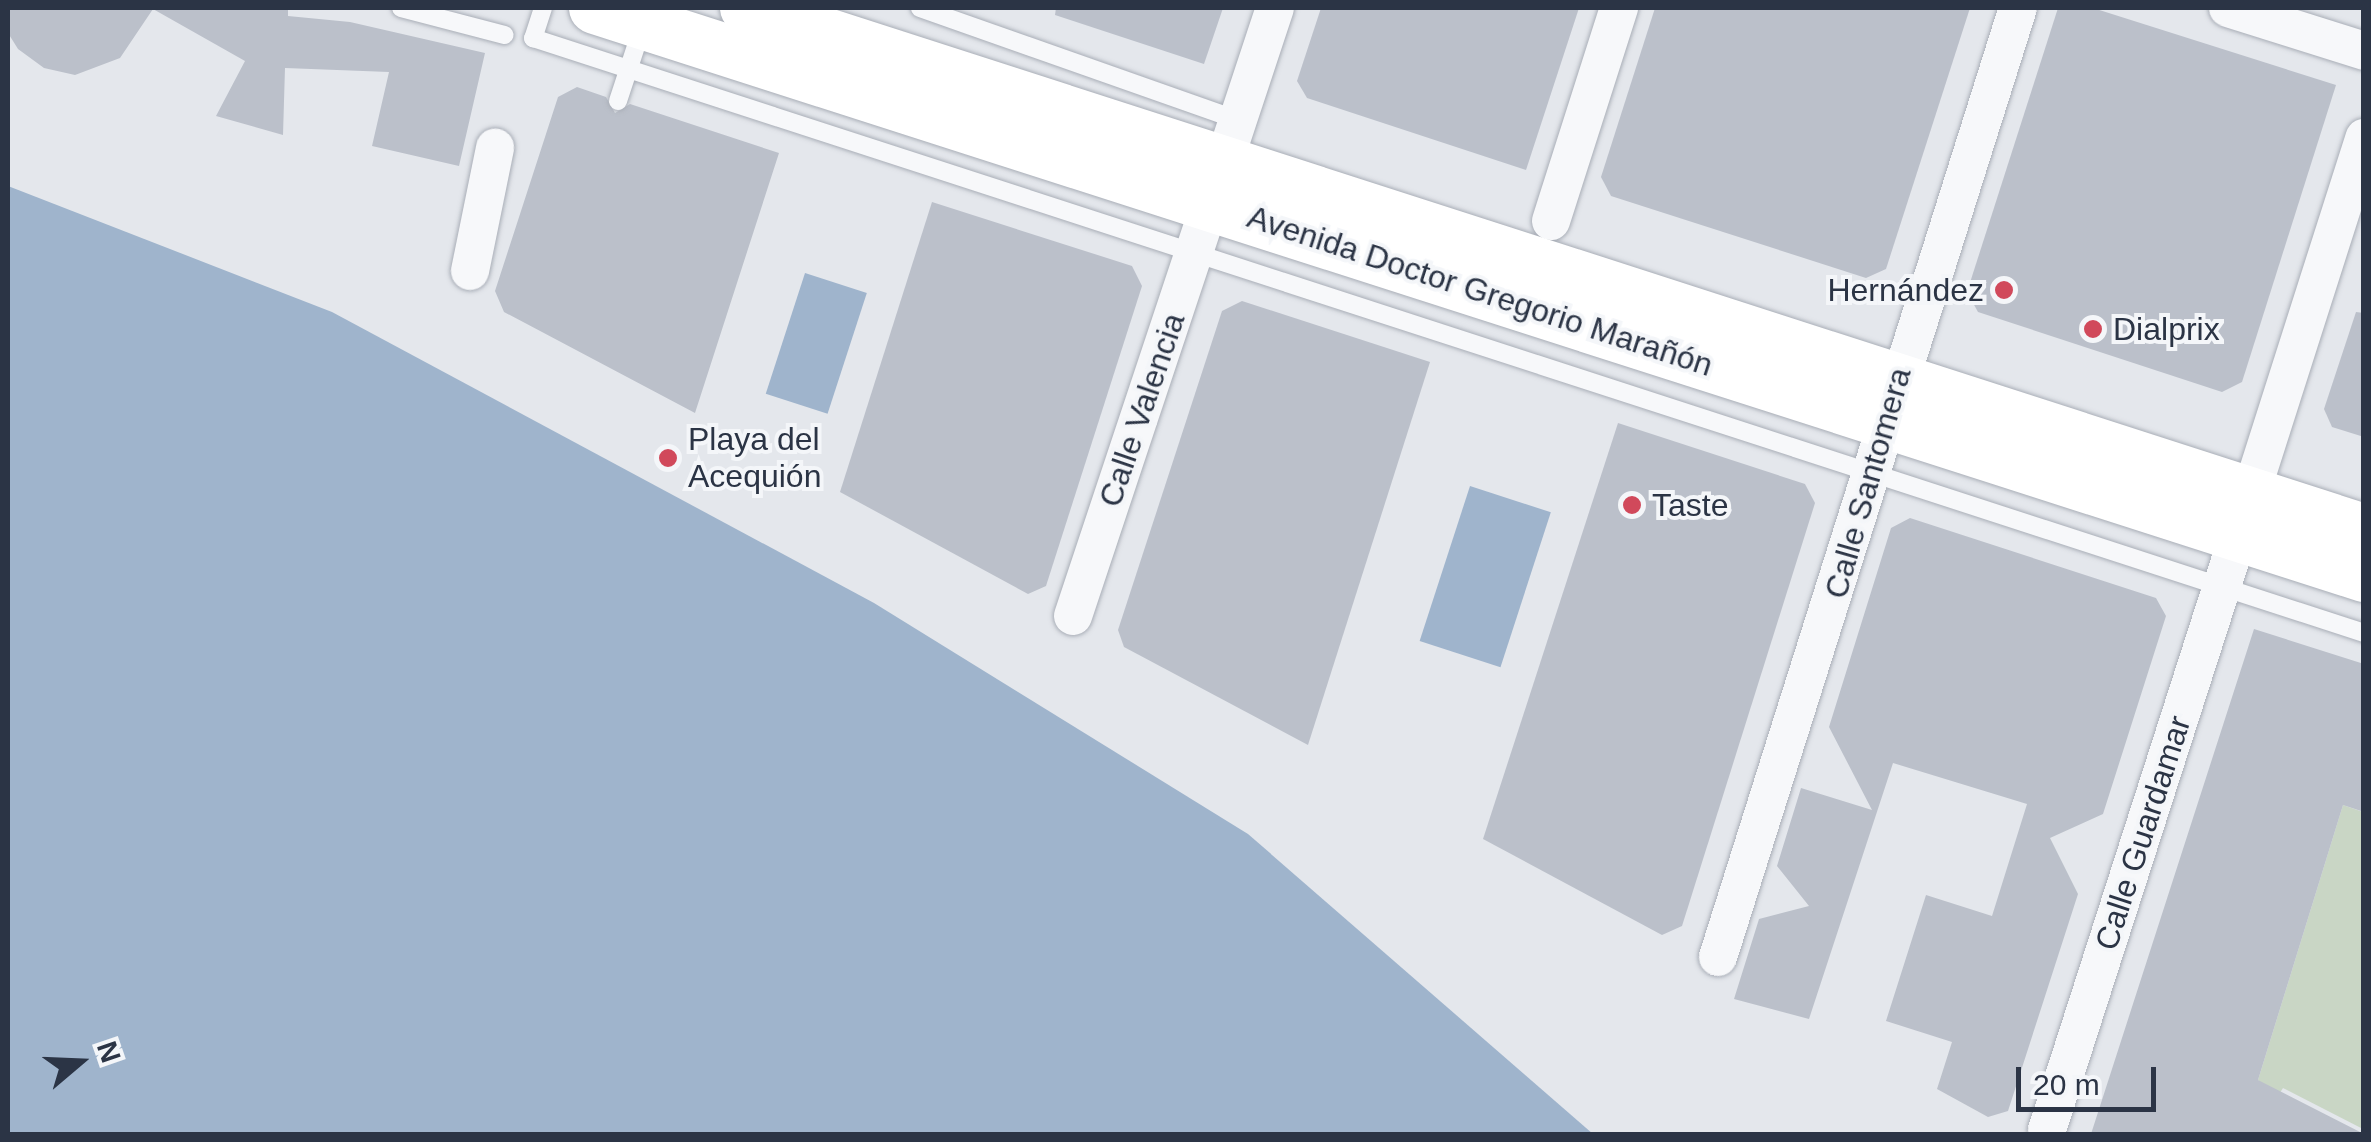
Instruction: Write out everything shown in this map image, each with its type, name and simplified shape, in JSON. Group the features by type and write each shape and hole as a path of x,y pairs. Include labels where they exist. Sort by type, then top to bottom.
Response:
{"street":[{"name":"Avenida Doctor Gregorio Marañón","path":"746,8 1217,184 2245,515 2364,576"},
{"name":"Calle Valencia","path":"1073,616 1275,8"},
{"path":"1545,242 1619,8"},
{"name":"Calle Santomera","path":"1718,957 2018,8"},
{"path":"2228,8 2364,51"},
{"name":"Avenida Doctor Gregorio Marañón","path":"623,32 1217,184 1545,242 1893,402"},
{"name":"Calle Guardamar","path":"2047,1130 2364,138"},
{"path":"470,271 495,148"},
{"name":"Avenida Doctor Gregorio Marañón","path":"2245,515 2364,530"}],"lane":[{"path":"401,8 505,35"},
{"path":"542,8 533,38 623,32 618,100"},
{"path":"920,8 1217,184 1873,476 2364,634"}],"green space":[{"path":"2343,805 2363,812 2363,1129 2283,1088 2276,1099 2258,1080"}],"water":[{"path":"8,186 332,312 874,603 1248,834 1593,1134 8,1134"},
{"path":"805,273 867,293 828,414 766,394"},
{"path":"1470,486 1551,512 1500,667 1420,641"}],"building":[{"path":"8,8 288,8 288,16 350,22 485,53 459,166 372,146 389,72 285,68 283,135 216,116 245,61 153,9 120,58 75,75 44,68 18,49 8,33"},
{"path":"1056,8 1223,8 1204,64 1055,15"},
{"path":"1321,8 1579,8 1526,170 1307,98 1297,81"},
{"path":"1655,8 1970,8 1886,269 1866,278 1611,196 1601,177"},
{"path":"2058,8 2093,8 2336,85 2242,382 2222,392 1978,312 1967,292"},
{"path":"577,87 606,97 615,113 630,104 779,153 695,413 504,312 495,291 558,97"},
{"path":"932,202 1132,266 1142,286 1046,586 1028,594 840,492"},
{"path":"1242,301 1430,362 1308,745 1124,647 1118,630 1222,311"},
{"path":"2356,312 2364,313 2364,437 2332,427 2324,409"},
{"path":"1618,423 1805,484 1815,503 1682,926 1662,935 1483,839"},
{"path":"1910,518 2156,598 2166,616 2103,814 2050,838 2078,894 2008,1111 1988,1117 1937,1089 1952,1042 1886,1021 1926,895 1992,916 2027,804 1893,763 1809,1019 1734,999 1759,919 1809,906 1777,866 1801,788 1872,810 1829,727 1891,528"},
{"path":"2254,629 2364,664 2364,812 2343,805 2258,1080 2364,1134 2091,1134"}],"place":[{"name":"Hernández","path":"2004,290"},
{"name":"Dialprix","path":"2093,329"},
{"name":"Playa del Acequión","path":"668,458"},
{"name":"Taste","path":"1632,505"}]}
